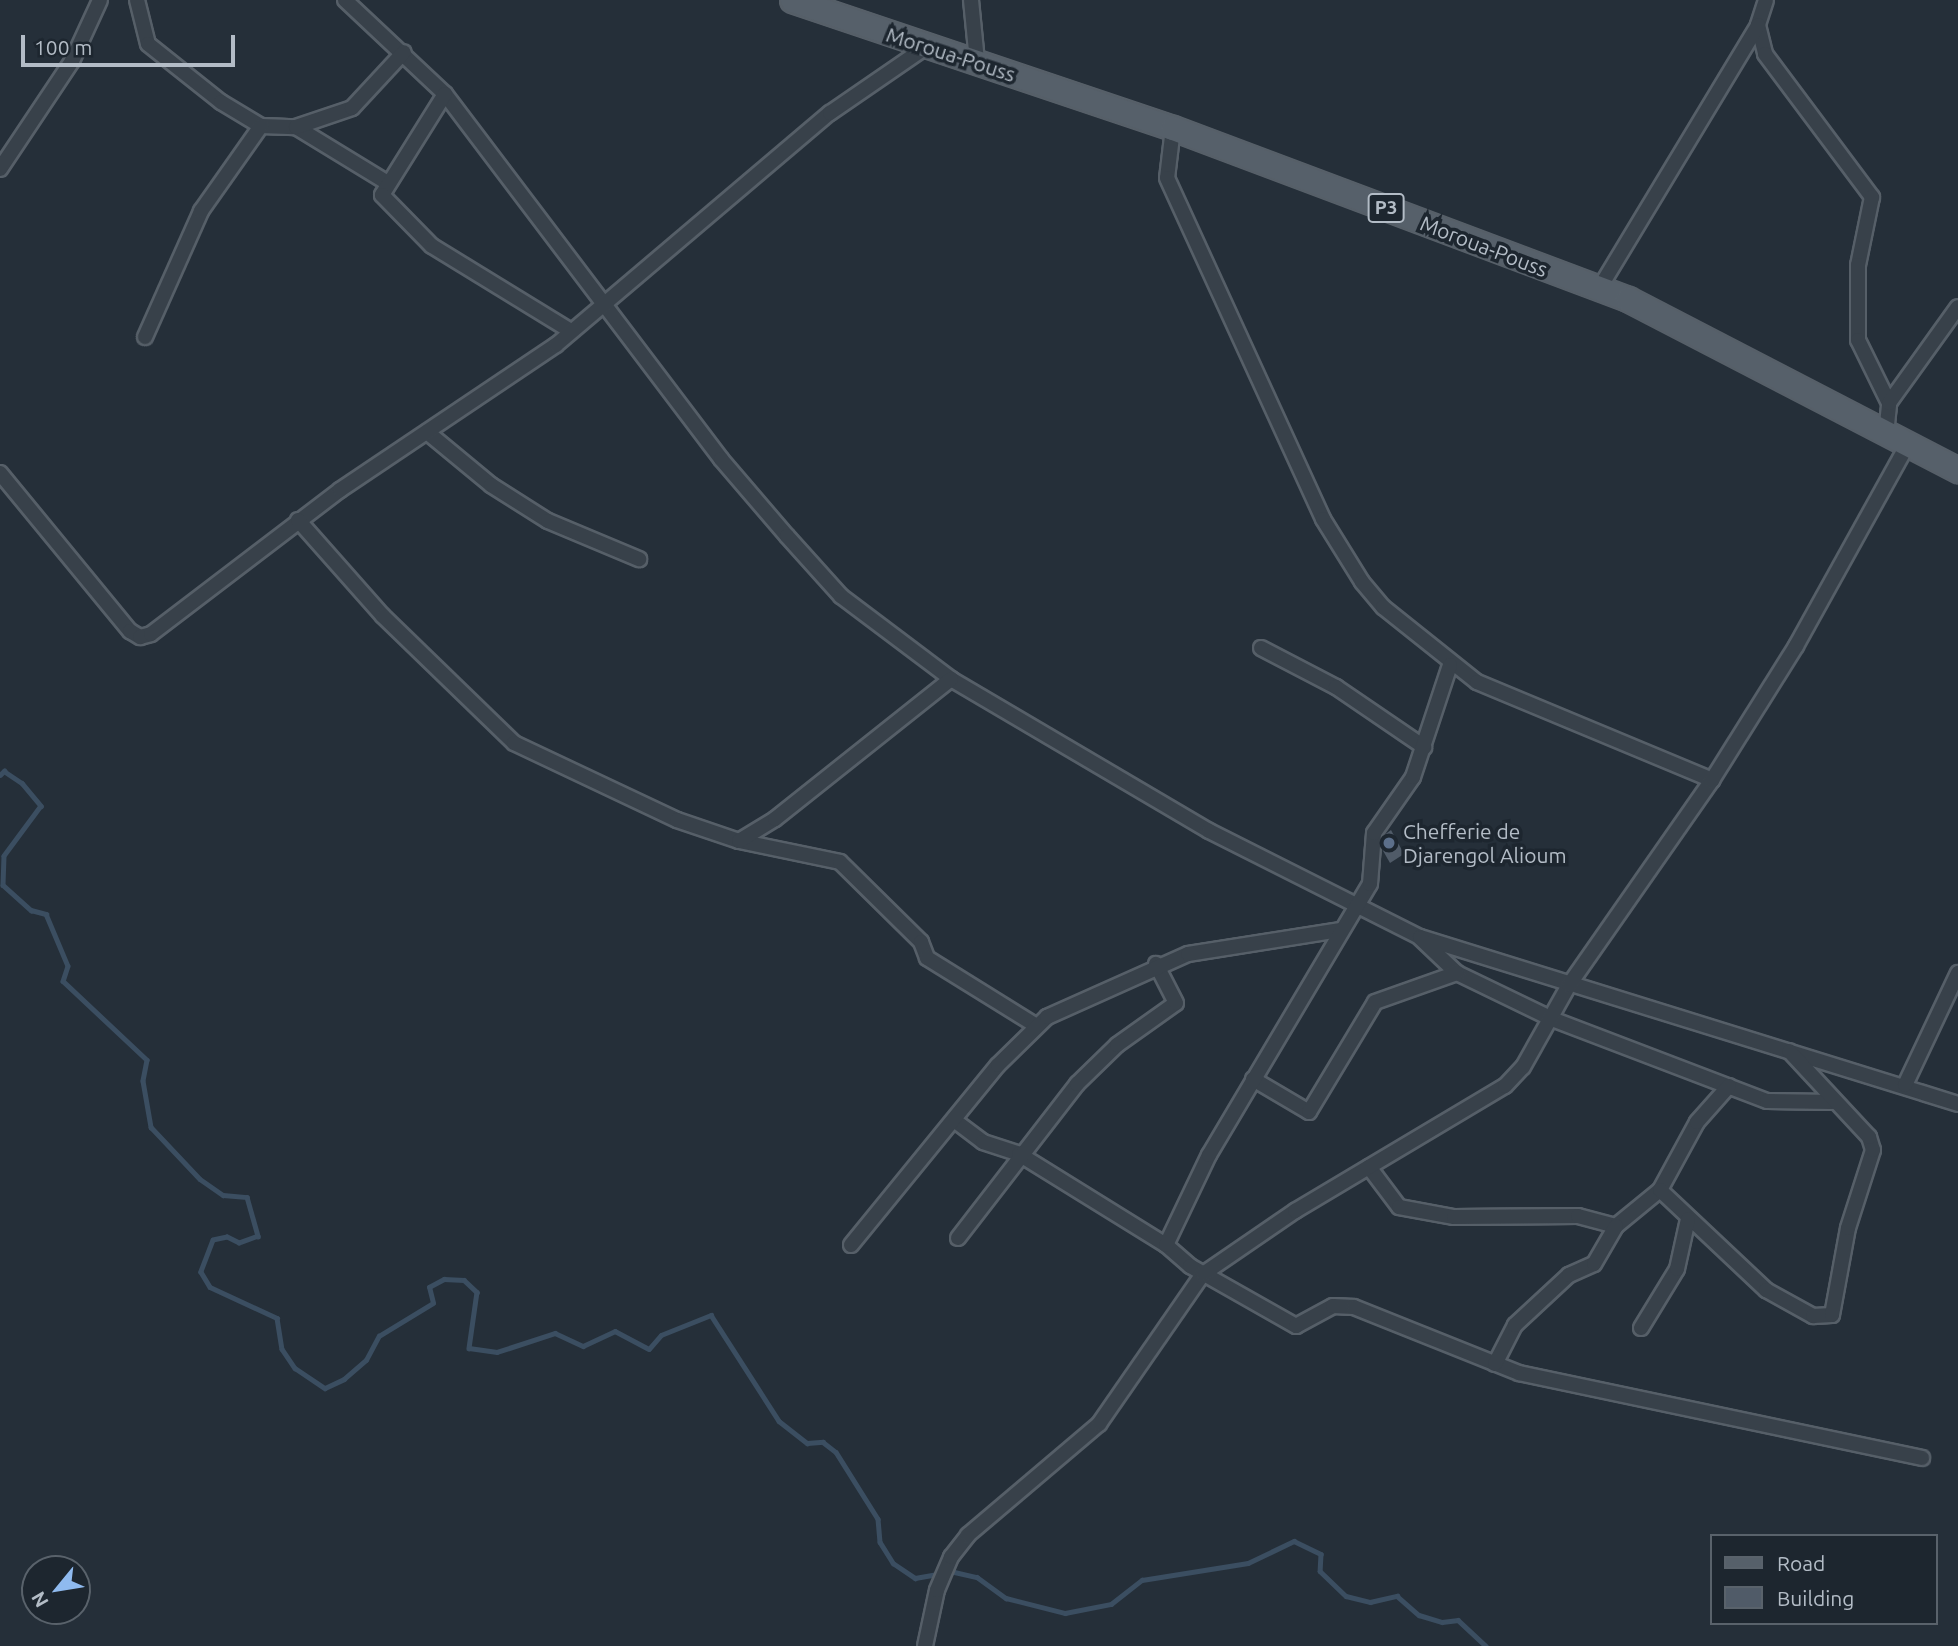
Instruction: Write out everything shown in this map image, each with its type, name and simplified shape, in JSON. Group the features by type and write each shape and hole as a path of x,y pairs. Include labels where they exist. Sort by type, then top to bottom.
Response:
{"main road":[{"name":"Moroua-Pouss","path":"792,0 1173,128 1599,289 1958,470"}],"street":[{"path":"0,169 72,61 100,0"},
{"path":"137,0 143,33 156,53 261,126 296,127 352,108 404,52"},
{"path":"345,0 404,52 445,94 721,458 832,586 951,679 1209,831 1358,901 1420,936 1569,985 1905,1085 1958,1104"},
{"path":"971,0 977,61"},
{"path":"1599,289 1758,24 1766,0"},
{"path":"1758,24 1773,68 1872,197 1858,265 1858,340 1889,403"},
{"path":"0,473 64,557 140,638 298,520 569,330 830,113 926,47"},
{"path":"445,94 386,182 382,195 419,237 569,330"},
{"path":"145,337 201,211 261,126"},
{"path":"296,127 386,182"},
{"path":"1173,128 1167,178 1323,519 1382,607 1450,665 1496,692 1712,780"},
{"path":"1886,433 1889,403 1958,307"},
{"path":"427,432 491,485 548,521 639,559"},
{"path":"925,1646 937,1590 951,1557 968,1535 1099,1424 1203,1274 1369,1167 1505,1086 1523,1068 1569,985 1712,780 1859,539 1908,444"},
{"path":"298,520 360,592 514,743 665,815 739,841 840,862 921,942 927,958 1035,1025"},
{"path":"1261,648 1336,687 1424,747"},
{"path":"1166,1245 1253,1079 1372,877 1374,833 1404,794 1424,747 1450,665"},
{"path":"739,841 775,819 951,679"},
{"path":"851,1245 1035,1025 1156,964 1339,930"},
{"path":"1420,936 1457,973 1552,1019 1767,1101 1832,1102"},
{"path":"958,1238 1019,1154 1101,1060 1176,1003 1156,964"},
{"path":"1253,1079 1309,1112 1375,1002 1457,973"},
{"path":"1905,1085 1958,973"},
{"path":"1660,1191 1766,1290 1813,1316 1832,1315 1848,1228 1873,1150 1869,1137 1832,1102 1787,1050"},
{"path":"1495,1364 1515,1325 1549,1290 1594,1264 1616,1226 1660,1191 1697,1122 1729,1086"},
{"path":"954,1120 993,1147 1019,1154 1166,1245 1203,1274 1296,1326 1333,1306 1354,1307 1495,1364 1811,1439 1922,1458"},
{"path":"1369,1167 1399,1207 1454,1217 1578,1216 1616,1226"},
{"path":"1641,1328 1677,1269 1688,1219"}],"building":[{"name":"Chefferie de Djarengol Alioum","path":"1391,830 1404,854 1390,863 1382,849 1383,836"}],"waterway":[{"path":"0,775 4,771 22,783 41,806 4,856 3,885 31,910 46,914 68,966 63,981 147,1060 143,1081 151,1127 200,1179 223,1195 247,1197 258,1236 239,1243 227,1237 213,1240 201,1272 210,1287 277,1318 282,1349 295,1368 325,1388 344,1379 366,1360 379,1336 433,1303 429,1287 444,1279 464,1280 477,1292 469,1348 497,1352 555,1333 583,1346 615,1331 649,1349 661,1335 711,1315 779,1421 807,1443 823,1442 836,1452 878,1519 880,1542 893,1563 915,1578 942,1573"},
{"path":"950,1571 977,1577 1006,1598 1065,1613 1111,1604 1142,1580 1248,1563 1294,1541 1321,1554 1320,1571 1346,1596 1370,1602 1397,1596 1419,1615 1442,1622 1458,1620 1486,1646"}],"place":[{"name":"Chefferie de Djarengol Alioum","path":"1389,843"}]}
